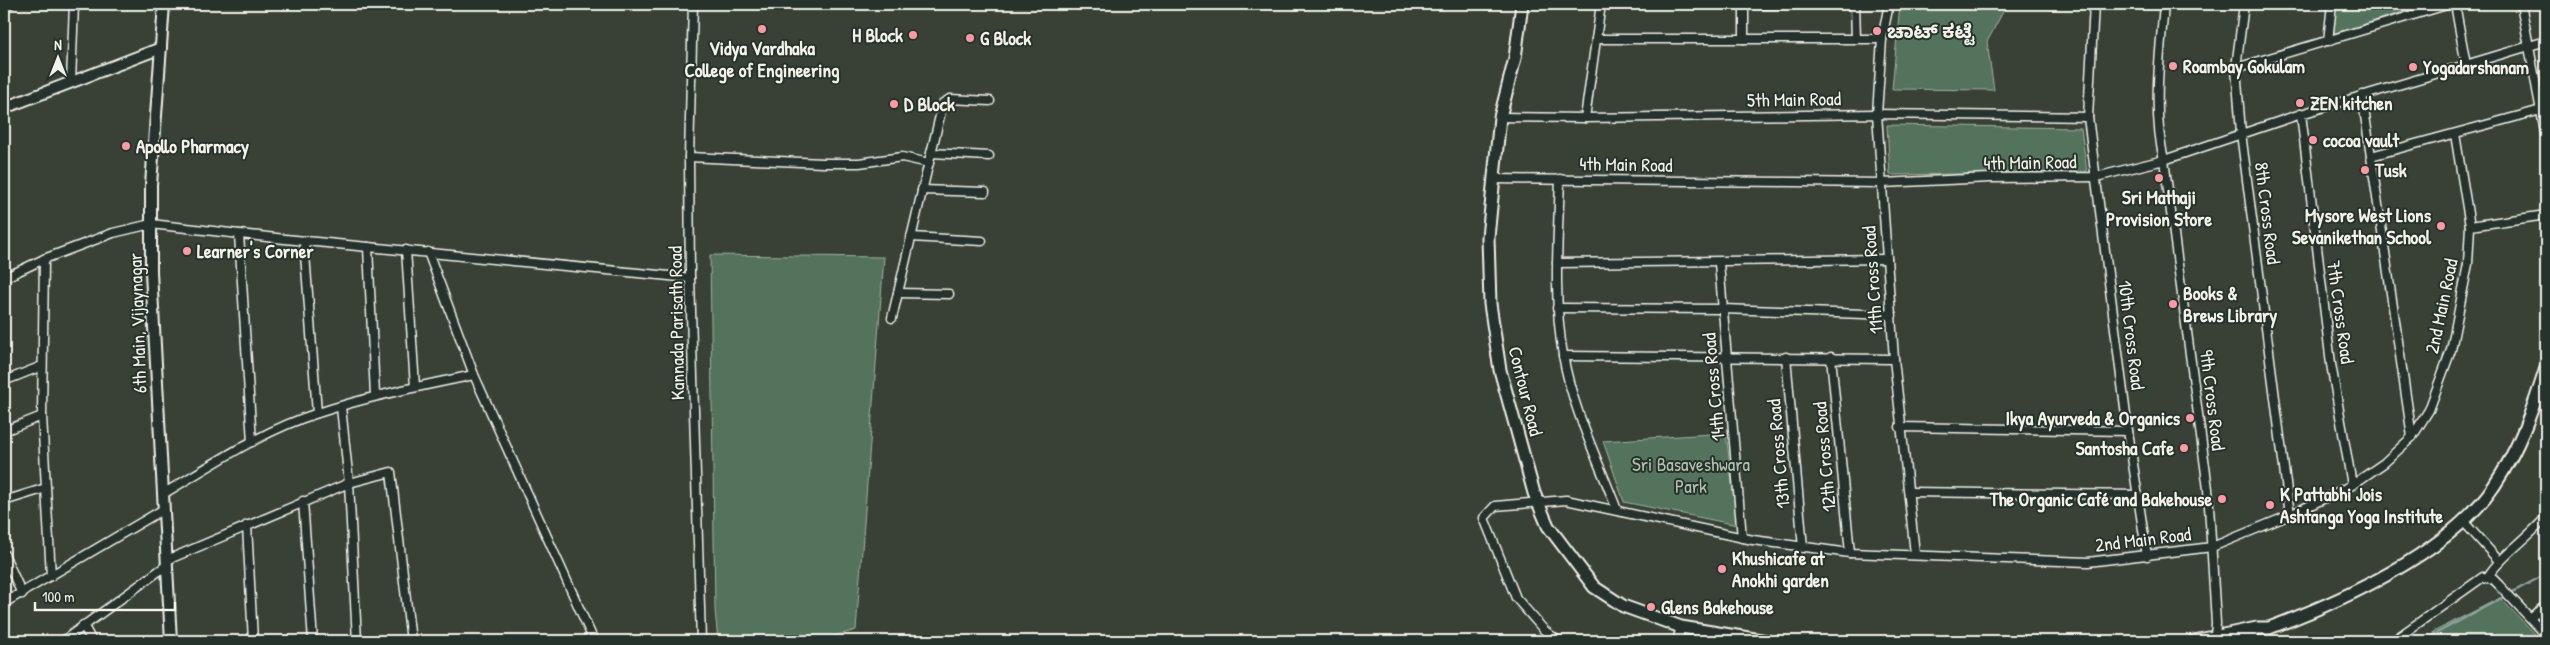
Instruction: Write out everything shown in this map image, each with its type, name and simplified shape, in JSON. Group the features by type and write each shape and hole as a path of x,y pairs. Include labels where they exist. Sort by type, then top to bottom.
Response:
{"main road":[{"name":"Contour Road","path":"1522,4 1516,58 1500,117 1488,237 1490,304 1500,370 1537,501 1548,526 1594,586 1623,606 1680,627 1767,641"},
{"path":"2234,641 2260,634 2269,628 2338,599 2387,575 2426,550 2463,521 2494,487 2516,450 2546,368"},
{"path":"2194,641 2219,639 2257,628 2269,628"}],"street":[{"path":"4,6 10,4"},
{"path":"71,82 74,4"},
{"name":"6th Main, Vijaynagar","path":"164,4 151,185 151,272 171,641"},
{"name":"Kannada Parisath Road","path":"693,4 689,156 690,278 701,641"},
{"path":"1585,118 1601,4"},
{"path":"1724,4 1856,4 1856,39"},
{"path":"1744,4 1744,40"},
{"name":"11th Cross Road","path":"1889,4 1882,39 1877,114 1900,427 1916,554"},
{"name":"10th Cross Road","path":"2094,4 2088,117 2128,431 2148,556"},
{"name":"9th Cross Road","path":"2164,4 2158,80 2158,134 2164,160 2208,489 2216,623 2219,639"},
{"name":"8th Cross Road","path":"2244,4 2236,68 2241,133 2290,515"},
{"path":"2328,41 2332,4"},
{"path":"2236,68 2450,4"},
{"path":"2455,4 2466,65"},
{"path":"2521,4 2546,138"},
{"path":"1596,39 1882,39"},
{"name":"4th Main Road","path":"1494,179 1882,183 1990,178 2096,177 2164,160 2301,114 2546,40"},
{"path":"4,108 161,48"},
{"path":"2362,95 2412,436"},
{"path":"892,318 943,103 946,99 990,101"},
{"path":"2371,156 2541,110"},
{"name":"5th Main Road","path":"1500,117 1585,118 1877,114 2088,117"},
{"name":"7th Cross Road","path":"2301,114 2329,354 2352,485"},
{"name":"2nd Main Road","path":"1558,641 1544,630 1516,598 1484,518 1495,506 1566,500 1742,538 1803,548 1850,553 2088,562 2212,547 2290,515 2352,485 2384,462 2412,436 2429,410 2451,350 2468,264 2470,226 2455,134"},
{"path":"931,153 989,156"},
{"path":"689,156 823,163 859,163 902,157 929,163"},
{"path":"1560,179 1557,308 1563,356 1573,396 1617,510"},
{"path":"922,190 985,192"},
{"path":"2470,226 2546,215"},
{"path":"4,278 44,259 113,233 151,224 304,241 690,278"},
{"path":"238,234 252,442"},
{"path":"911,238 982,241"},
{"path":"304,241 317,413"},
{"path":"368,247 375,396"},
{"path":"406,250 415,387"},
{"path":"428,252 474,375 594,641"},
{"path":"44,259 42,416 51,576"},
{"path":"1557,263 1719,263 1887,259"},
{"name":"14th Cross Road","path":"1719,263 1742,538"},
{"path":"898,293 949,294"},
{"path":"1557,308 1723,309 1892,314"},
{"path":"1563,356 1894,359"},
{"name":"13th Cross Road","path":"1786,357 1803,548"},
{"name":"12th Cross Road","path":"1831,357 1850,553"},
{"path":"4,381 42,366"},
{"path":"163,494 252,442 317,413 375,396 474,375"},
{"path":"341,407 349,483 357,641"},
{"path":"4,431 42,416"},
{"path":"1900,427 2128,431"},
{"path":"63,641 167,562 303,501 349,483 391,472 411,641"},
{"path":"4,501 46,488"},
{"path":"1909,492 2138,495"},
{"path":"303,501 313,641"},
{"path":"4,603 164,508"},
{"path":"2393,641 2417,626 2478,580 2488,577 2500,562 2533,532 2546,517"},
{"path":"2463,521 2500,562"},
{"path":"247,525 254,641"},
{"path":"4,554 22,594"},
{"path":"2488,577 2499,585 2546,635"},
{"path":"2531,617 2546,605"},
{"path":"83,625 92,641"},
{"path":"1677,641 1680,627"}],"green space":[{"path":"1900,4 2007,4 1987,42 1994,90 1892,89"},
{"path":"2336,4 2428,4 2333,34"},
{"path":"1887,125 2081,128 2087,172 1890,175"},
{"path":"710,255 884,257 856,630 828,638 827,641 718,641 715,610"},
{"name":"Sri Basaveshwara Park","path":"1726,433 1737,525 1624,502 1603,441"},
{"path":"2500,598 2542,641 2436,641 2433,632"}],"waterway":[{"path":"2422,641 2546,574"}],"place":[{"name":"Vidya Vardhaka College of Engineering","path":"762,29"},
{"name":"ಚಾಟ್ ಕಟ್ಟೆ","path":"1877,31"},
{"name":"H Block","path":"913,35"},
{"name":"G Block","path":"970,38"},
{"name":"Roambay Gokulam","path":"2173,66"},
{"name":"Yogadarshanam","path":"2413,67"},
{"name":"ZEN kitchen","path":"2300,103"},
{"name":"D Block","path":"894,104"},
{"name":"cocoa vault","path":"2313,140"},
{"name":"Apollo Pharmacy","path":"126,146"},
{"name":"Tusk","path":"2365,170"},
{"name":"Sri Mathaji Provision Store","path":"2159,178"},
{"name":"Mysore West Lions Sevanikethan School","path":"2441,226"},
{"name":"Learner's Corner","path":"187,251"},
{"name":"Books & Brews Library","path":"2173,304"},
{"name":"Ikya Ayurveda & Organics","path":"2190,418"},
{"name":"Santosha Cafe","path":"2184,448"},
{"name":"The Organic Café and Bakehouse","path":"2222,499"},
{"name":"K Pattabhi Jois Ashtanga Yoga Institute","path":"2270,505"},
{"name":"Khushicafe at Anokhi garden","path":"1722,569"},
{"name":"Glens Bakehouse","path":"1651,607"}]}
